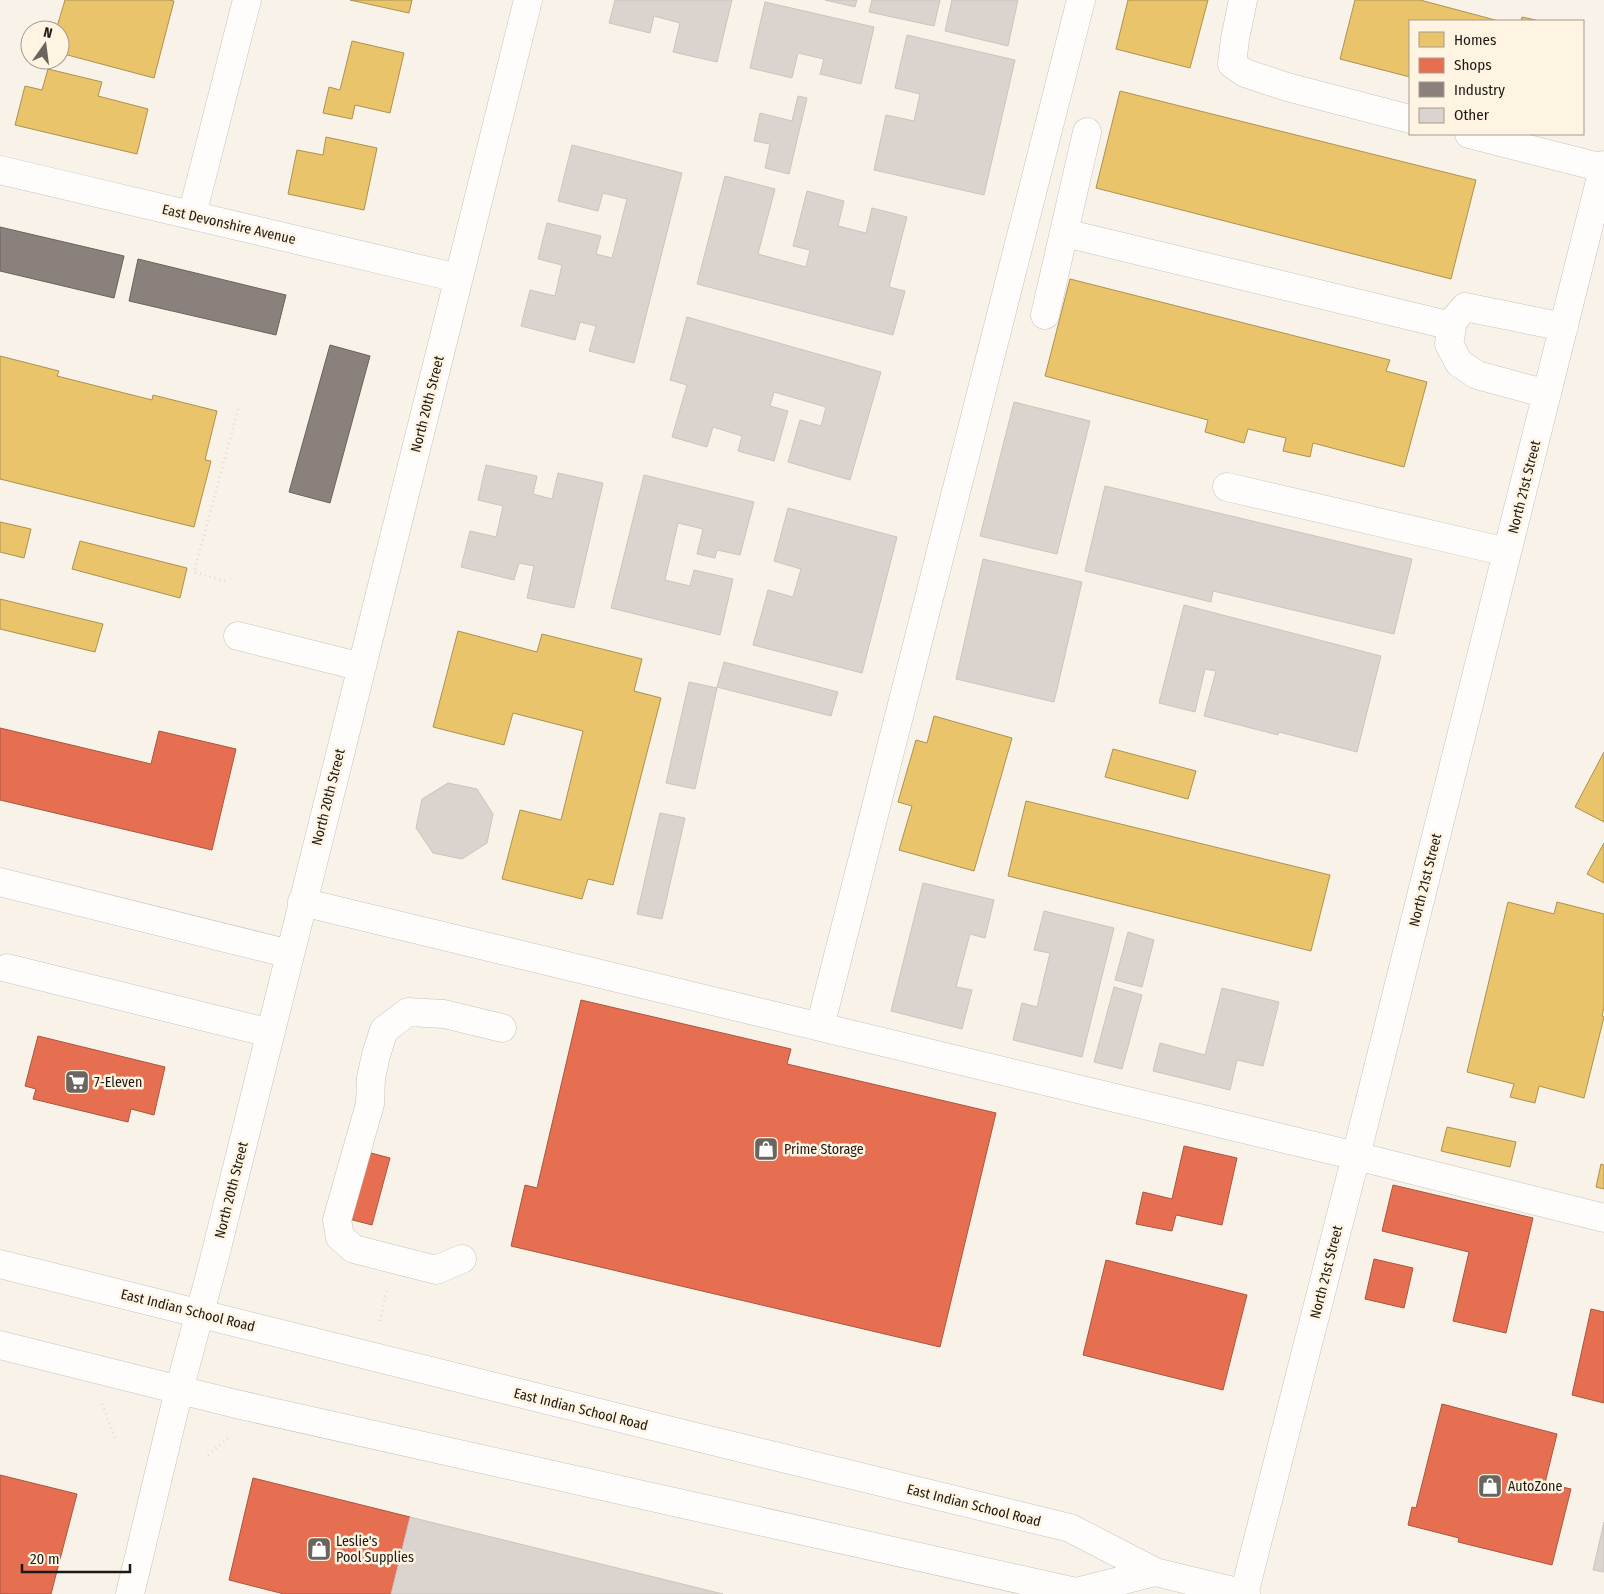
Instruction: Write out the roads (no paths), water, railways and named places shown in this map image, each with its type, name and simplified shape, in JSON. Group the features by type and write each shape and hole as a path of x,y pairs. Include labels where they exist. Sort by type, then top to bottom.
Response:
{"street":[{"path":"192,215 247,0"},
{"name":"North 20th Street","path":"130,1594 179,1390 200,1313 528,0"},
{"path":"820,1027 1081,0"},
{"path":"1244,0 1235,38 1232,64 1244,73 1287,87 1409,119"},
{"path":"1045,315 1087,132"},
{"path":"1473,135 1604,166"},
{"name":"North 21st Street","path":"1245,1594 1604,166"},
{"name":"East Devonshire Avenue","path":"0,170 458,278"},
{"path":"1065,233 1452,326"},
{"path":"1547,394 1477,375 1459,363 1449,344 1453,321 1465,307 1564,327"},
{"path":"1227,487 1507,552"},
{"path":"238,636 362,667"},
{"path":"0,882 290,954"},
{"path":"302,902 1356,1156 1604,1218"},
{"path":"7,968 270,1033"},
{"path":"462,1259 436,1270 354,1249 340,1237 337,1220 370,1104 371,1078 384,1030 408,1012 444,1014 502,1028"},
{"name":"East Indian School Road","path":"0,1264 1070,1528 1155,1572 1245,1594"},
{"name":"East Indian School Road","path":"0,1345 179,1390 475,1458 1076,1592 1155,1572"}],"place":[{"name":"7-Eleven","path":"77,1082"},
{"name":"Prime Storage","path":"766,1149"},
{"name":"AutoZone","path":"1490,1486"},
{"name":"Leslie's Pool Supplies","path":"319,1549"}]}
